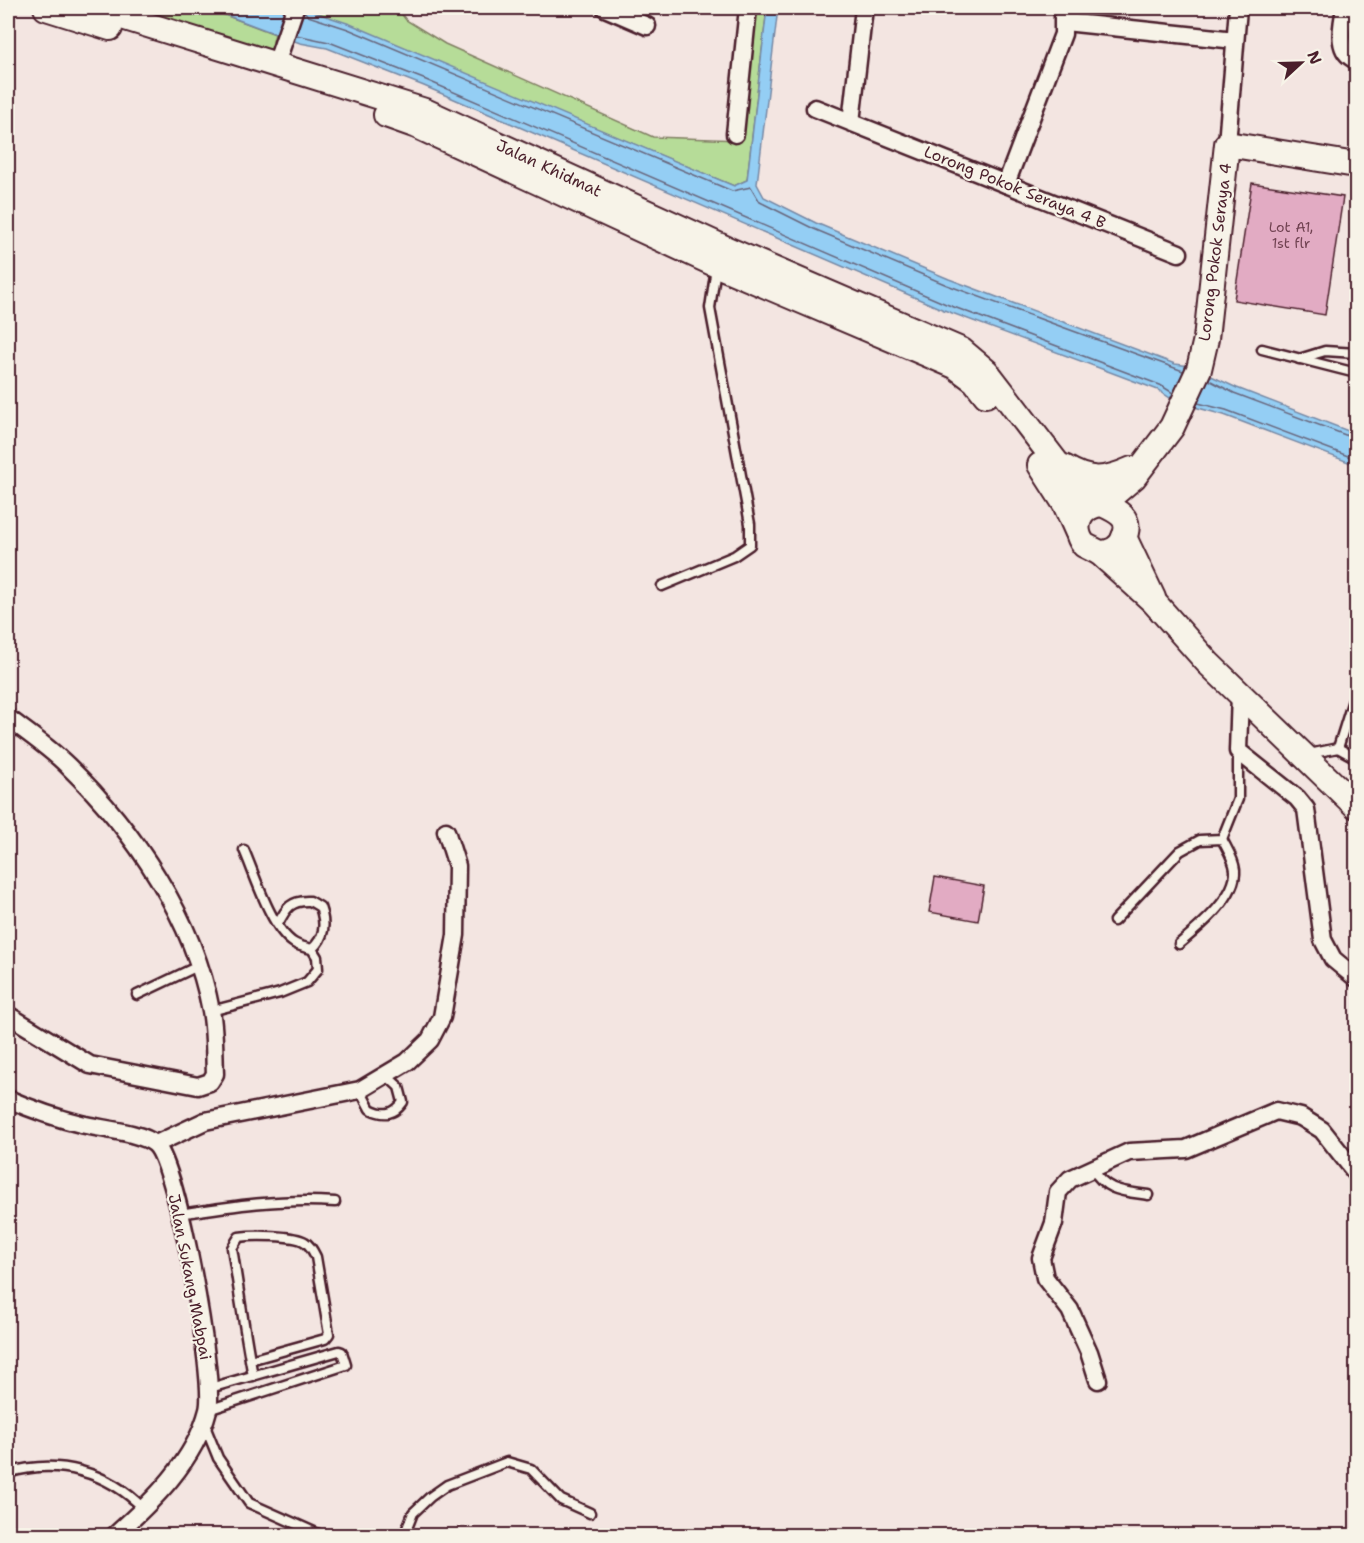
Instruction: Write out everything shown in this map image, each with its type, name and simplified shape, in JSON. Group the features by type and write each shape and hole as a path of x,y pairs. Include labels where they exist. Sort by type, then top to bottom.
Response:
{"street":[{"path":"46,8 417,126 717,265 955,366 969,376 1016,432 1050,478 1086,547 1100,553 1153,601 1177,631 1356,806"},
{"name":"Jalan Khidmat","path":"93,8 279,54 425,111 729,250 961,350 987,372 1073,484 1090,498 1102,504"},
{"path":"279,54 295,8"},
{"path":"605,8 647,26"},
{"path":"735,134 748,8"},
{"path":"851,122 864,8"},
{"name":"Lorong Pokok Seraya 4","path":"1102,504 1137,471 1167,433 1184,406 1199,369 1206,339 1227,144 1238,8"},
{"path":"1344,8 1341,37 1344,49 1356,60"},
{"path":"1006,183 1063,34 1064,15 1235,40"},
{"name":"Lorong Pokok Seraya 4 B","path":"815,108 1179,253"},
{"path":"1227,144 1353,168"},
{"path":"1053,458 1074,473 1092,480 1137,471"},
{"name":"Lorong Pokok Seraya 4","path":"1125,530 1137,471"},
{"path":"1077,531 1079,518 1084,511 1102,504 1116,508 1153,601"},
{"path":"1100,553 1115,549 1125,530"},
{"path":"1240,694 1238,752 1298,798 1306,809 1323,940 1334,959 1356,978"},
{"path":"8,718 67,764 99,798 165,891 198,966 212,1011 215,1074 210,1083 198,1086 90,1065 8,1015"},
{"path":"8,1099 80,1124 144,1138 156,1144 205,1121 360,1090 387,1076 407,1062 430,1040 442,1017 456,935 457,866 446,831"},
{"path":"1098,1380 1070,1310 1045,1278 1041,1258 1054,1223 1058,1192 1070,1179 1129,1152 1186,1149 1276,1111 1301,1117 1322,1130 1356,1173"},
{"name":"Jalan Sukang Mabpai","path":"114,1536 161,1491 186,1457 206,1416 210,1388 200,1314 180,1214 171,1176 156,1144"}],"lane":[{"path":"662,586 734,556 750,545 750,524 710,308 717,265"},
{"path":"1262,349 1356,373"},
{"path":"1299,359 1325,351 1356,353"},
{"path":"1338,748 1353,700"},
{"path":"1306,755 1338,748 1356,758"},
{"path":"1179,944 1219,907 1233,882 1236,872 1222,839 1238,799 1238,752"},
{"path":"1114,921 1180,851 1200,840 1222,839"},
{"path":"212,1011 280,993 307,982 318,969 317,957 312,949 295,944 285,936 264,897 244,850"},
{"path":"278,924 285,909 291,904 310,901 320,908 324,931 320,941 312,949"},
{"path":"137,995 198,966"},
{"path":"360,1090 370,1109 383,1114 391,1113 403,1102 402,1093 387,1076"},
{"path":"1092,1168 1100,1182 1117,1190 1148,1195"},
{"path":"180,1214 277,1201 334,1202"},
{"path":"250,1360 325,1340 329,1334 316,1257 312,1247 303,1240 250,1235 239,1237 232,1248 250,1360 253,1376"},
{"path":"210,1388 342,1352 346,1365 206,1416 218,1458 249,1503 323,1536"},
{"path":"404,1536 413,1513 430,1497 447,1485 507,1462 531,1469 561,1500 590,1513"},
{"path":"8,1473 31,1466 59,1466 88,1473 117,1486 144,1509"}],"green space":[{"path":"107,8 206,8 275,34 273,41 277,43 272,53"},
{"path":"307,8 397,8 406,20 445,44 653,137 741,140 755,8 767,8 747,180 734,186"}],"water":[{"path":"207,8 302,8 350,24 734,186 747,180 767,8 778,8 757,184 764,197 816,223 949,279 1175,364 1190,366 1237,388 1356,434 1356,465 1224,415 1176,402 1158,390 944,310 424,86 327,48 300,43"}],"building":[{"path":"1252,183 1343,197 1325,315 1234,300"},
{"path":"935,877 984,886 978,921 929,912"}]}
